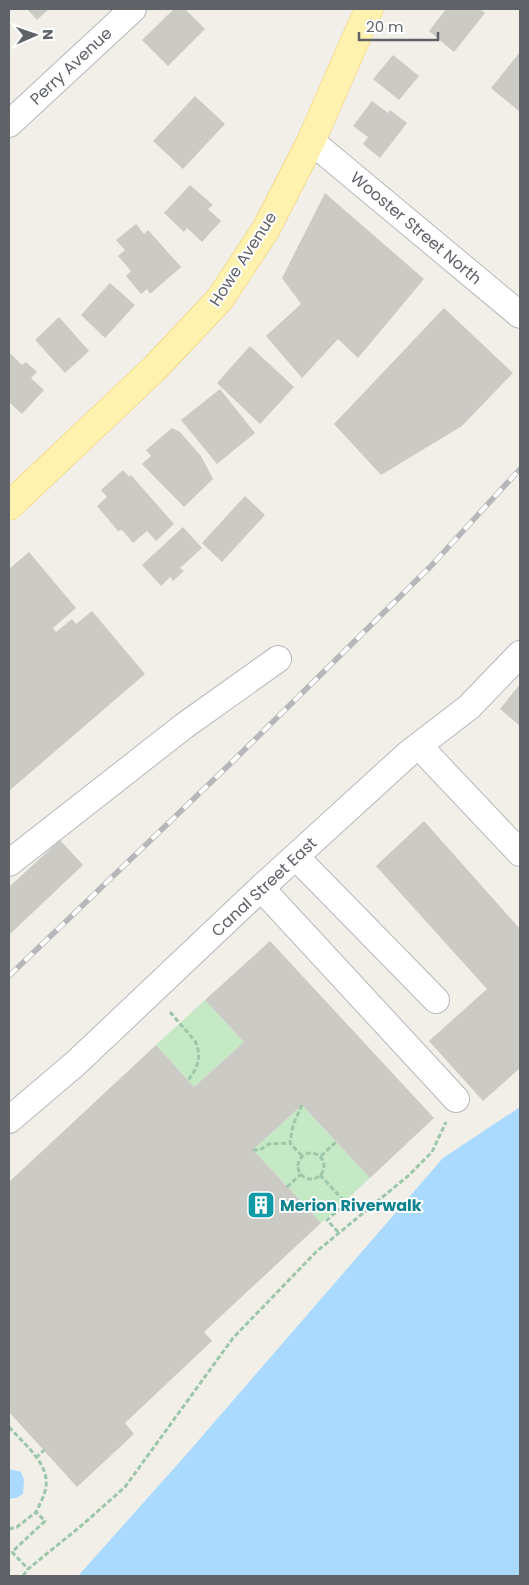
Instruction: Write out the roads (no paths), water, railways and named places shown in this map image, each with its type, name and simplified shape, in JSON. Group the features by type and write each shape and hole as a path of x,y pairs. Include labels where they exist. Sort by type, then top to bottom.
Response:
{"main road":[{"name":"Howe Avenue","path":"9,506 147,376 220,299 266,229 311,141 369,9"}],"street":[{"name":"Perry Avenue","path":"9,124 133,9"},
{"name":"Wooster Street North","path":"311,141 520,315"},
{"name":"Canal Street East","path":"9,1120 76,1063 262,888 419,746 469,707 520,654"},
{"path":"9,863 184,726 278,659"},
{"path":"419,746 520,853"},
{"path":"296,857 436,1000"},
{"path":"262,888 456,1099"}],"water":[{"path":"520,1107 520,1576 78,1576 185,1456 443,1158"},
{"path":"9,1469 21,1472 24,1480 23,1494 9,1499"}],"railway":[{"path":"9,976 231,763 431,566 520,469"}],"place":[{"name":"Merion Riverwalk","path":"261,1205"}]}
